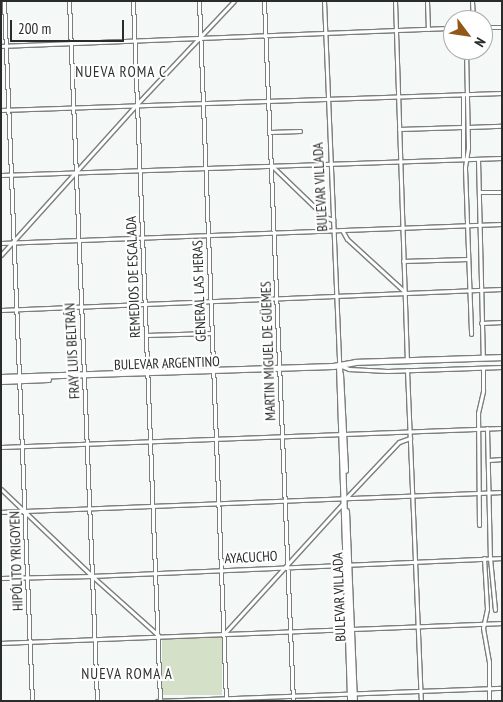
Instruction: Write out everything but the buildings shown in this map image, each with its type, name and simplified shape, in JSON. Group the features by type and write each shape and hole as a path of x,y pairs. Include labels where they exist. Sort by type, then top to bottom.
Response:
{"main road":[{"name":"BULEVAR ARGENTINO","path":"1,379 280,368 407,359 502,357"},
{"name":"BULEVAR VILLADA","path":"336,365 342,381 343,500 352,694 354,701"},
{"name":"BULEVAR VILLADA","path":"350,701 352,694"}],"street":[{"name":"HIPÓLITO YRIGOYEN","path":"4,1 12,175 13,242 18,309 32,701"},
{"name":"FRAY LUIS BELTRÁN","path":"69,1 97,701"},
{"name":"REMEDIOS DE ESCALADA","path":"133,1 160,701"},
{"name":"GENERAL LAS HERAS","path":"199,1 227,700"},
{"path":"1,255 137,104 234,1"},
{"name":"MARTIN MIGUEL DE GÜEMES","path":"264,1 293,701"},
{"name":"BULEVAR VILLADA","path":"324,1 334,230 336,365"},
{"path":"394,1 407,359"},
{"path":"427,1 428,29"},
{"path":"1,46 443,28"},
{"path":"466,60 462,127 465,159 471,334"},
{"path":"1,110 502,93"},
{"path":"465,94 468,128 465,159"},
{"path":"468,128 502,126"},
{"path":"399,129 462,127"},
{"path":"270,132 300,131"},
{"path":"1,175 502,158"},
{"path":"478,159 483,357"},
{"path":"271,165 325,217 333,220"},
{"path":"479,192 502,192"},
{"path":"1,243 502,224"},
{"path":"342,230 347,238 405,292"},
{"path":"403,261 468,259"},
{"path":"1,310 336,294 502,289"},
{"path":"481,323 502,322"},
{"path":"146,335 212,333"},
{"path":"439,358 440,369"},
{"path":"377,361 378,370"},
{"path":"336,365 350,369 378,370 502,366"},
{"path":"480,525 478,413 483,391 483,368"},
{"path":"407,370 421,701"},
{"path":"487,428 490,558 495,610"},
{"path":"1,447 502,428"},
{"path":"224,634 288,566 343,500 399,442 410,438"},
{"path":"489,460 502,459"},
{"path":"1,489 158,636"},
{"path":"1,512 285,500 343,500 502,492"},
{"path":"484,558 487,610 483,623 489,661 489,701"},
{"name":"AYACUCHO","path":"1,578 92,576 502,558"},
{"path":"1,643 94,638 290,633 502,623"},
{"path":"160,701 227,700 502,688"}],"green space":[{"path":"162,636 222,636 222,695 162,695"}],"district":[{"name":"NUEVA ROMA C","path":"121,72"},
{"name":"NUEVA ROMA A","path":"127,674"}]}
